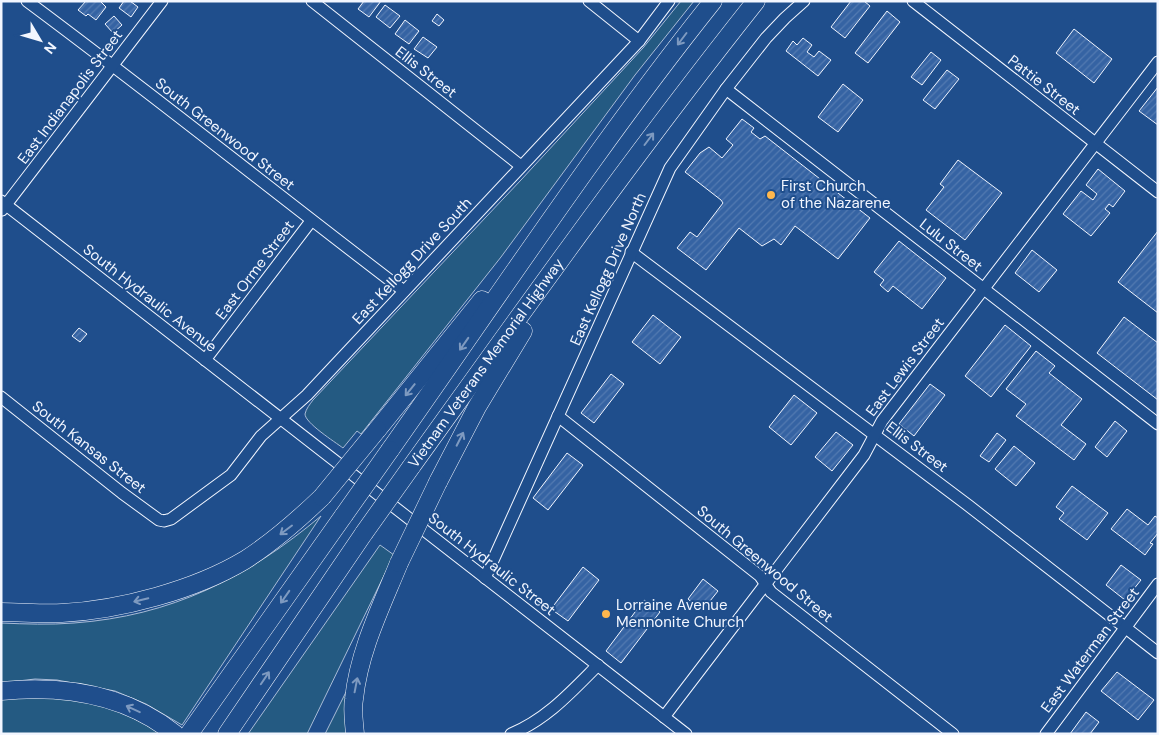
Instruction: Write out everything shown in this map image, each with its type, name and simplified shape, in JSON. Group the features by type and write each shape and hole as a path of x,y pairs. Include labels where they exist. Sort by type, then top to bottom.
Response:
{"highway":[{"name":"Vietnam Veterans Memorial Highway","path":"188,734 604,147 683,38 713,1"},
{"name":"Vietnam Veterans Memorial Highway","path":"227,734 364,533 619,178 689,85 756,1"},
{"path":"1,612 63,613 112,607 156,597 203,581 244,560 290,527 322,497 604,147"},
{"path":"354,734 353,700 360,666 368,636 399,563 438,482 495,374 619,178"},
{"path":"1,691 30,688 69,691 110,698 144,715 174,734"}],"street":[{"name":"South Greenwood Street","path":"27,1 113,65 311,221 404,291"},
{"name":"East Indianapolis Street","path":"3,206 162,1"},
{"name":"Ellis Street","path":"312,1 521,166"},
{"path":"589,1 639,41"},
{"name":"East Kellogg Drive South","path":"159,520 170,519 230,476 261,436 307,395 639,41 669,1"},
{"name":"East Kellogg Drive North","path":"485,578 670,168 726,89 766,38 804,1"},
{"name":"Pattie Street","path":"913,1 1158,192"},
{"name":"East Lewis Street","path":"664,717 864,455 882,421 1158,62"},
{"name":"Lulu Street","path":"726,89 1158,424"},
{"name":"South Hydraulic Avenue","path":"3,206 280,419"},
{"name":"East Orme Street","path":"205,360 311,221"},
{"name":"Ellis Street","path":"631,252 969,506 1158,653"},
{"name":"South Kansas Street","path":"1,397 159,520"},
{"name":"South Greenwood Street","path":"558,416 760,576 771,592 953,734"},
{"name":"South Hydraulic Street","path":"280,419 686,734"},
{"name":"East Waterman Street","path":"1046,734 1158,584"},
{"path":"511,734 533,723 556,707 598,665"}],"shaded area":[{"path":"681,1 694,1 635,75 501,257 361,434 357,431 343,448 315,427 306,418 305,414 313,400 643,48"},
{"path":"321,516 182,725 146,704 115,691 57,680 35,679 1,683 1,623 56,624 109,619 143,612 175,602 206,590 265,558"},
{"path":"380,545 394,555 307,734 248,734"},
{"path":"346,692 350,734 325,734"},
{"path":"15,695 80,698 116,709 163,734 1,734 1,699"}],"building":[{"path":"86,1 100,1 106,7 96,20 78,10"},
{"path":"124,1 130,1 138,7 131,17 119,8"},
{"path":"364,1 381,1 369,17 358,9"},
{"path":"851,1 864,1 870,6 845,38 831,27"},
{"path":"385,5 400,16 390,28 376,17"},
{"path":"887,11 900,22 868,63 855,53"},
{"path":"437,14 444,20 439,26 432,21"},
{"path":"114,16 122,25 113,33 105,24"},
{"path":"405,20 419,31 409,44 395,34"},
{"path":"1074,29 1112,59 1094,83 1056,53"},
{"path":"423,37 437,47 428,58 414,49"},
{"path":"803,38 812,45 807,52 814,57 819,51 831,60 818,76 786,51 793,41 797,45"},
{"path":"931,52 941,60 922,85 911,77"},
{"path":"947,70 959,79 935,109 923,100"},
{"path":"843,84 863,100 838,132 818,117"},
{"path":"1158,87 1158,125 1139,111"},
{"path":"742,119 754,128 751,132 760,139 765,136 870,218 838,259 795,226 781,245 774,239 762,246 739,228 706,270 677,248 690,232 697,237 723,203 685,172 700,153 709,147 722,158 733,145 726,139"},
{"path":"958,160 1002,193 965,240 926,210 944,187 940,184"},
{"path":"1098,169 1125,191 1113,207 1109,204 1105,209 1110,213 1091,236 1063,214 1081,191 1093,200 1097,194 1086,185"},
{"path":"1158,231 1158,313 1118,282"},
{"path":"899,241 946,278 922,309 893,286 888,292 880,285 884,280 874,272"},
{"path":"1032,250 1057,270 1039,292 1015,273"},
{"path":"653,315 681,337 660,364 632,342"},
{"path":"1124,317 1158,343 1158,400 1097,353"},
{"path":"1005,325 1031,346 991,397 965,376"},
{"path":"79,328 87,334 80,342 72,336"},
{"path":"1036,351 1055,366 1049,373 1082,399 1061,425 1086,444 1074,460 1016,416 1026,404 1006,389"},
{"path":"611,374 624,384 594,423 581,413"},
{"path":"930,384 945,395 914,436 899,424"},
{"path":"794,395 817,413 791,445 769,427"},
{"path":"1115,421 1127,431 1107,457 1095,447"},
{"path":"836,432 853,445 832,471 815,457"},
{"path":"997,433 1006,440 989,462 980,456"},
{"path":"1014,446 1035,463 1016,486 995,469"},
{"path":"567,453 583,465 548,510 533,498"},
{"path":"1072,486 1108,513 1087,540 1059,519 1064,513 1056,507"},
{"path":"1127,509 1148,525 1155,516 1158,518 1158,533 1150,543 1153,544 1145,555 1111,529"},
{"path":"1121,565 1141,580 1125,600 1106,585"},
{"path":"583,567 599,580 568,621 551,609"},
{"path":"703,579 718,591 702,611 688,599"},
{"path":"644,600 660,612 621,663 606,651"},
{"path":"1117,672 1154,700 1138,720 1101,691"},
{"path":"1086,712 1099,722 1090,734 1070,734"}],"place":[{"name":"First Church of the Nazarene","path":"771,195"},
{"name":"Lorraine Avenue Mennonite Church","path":"606,614"}]}
